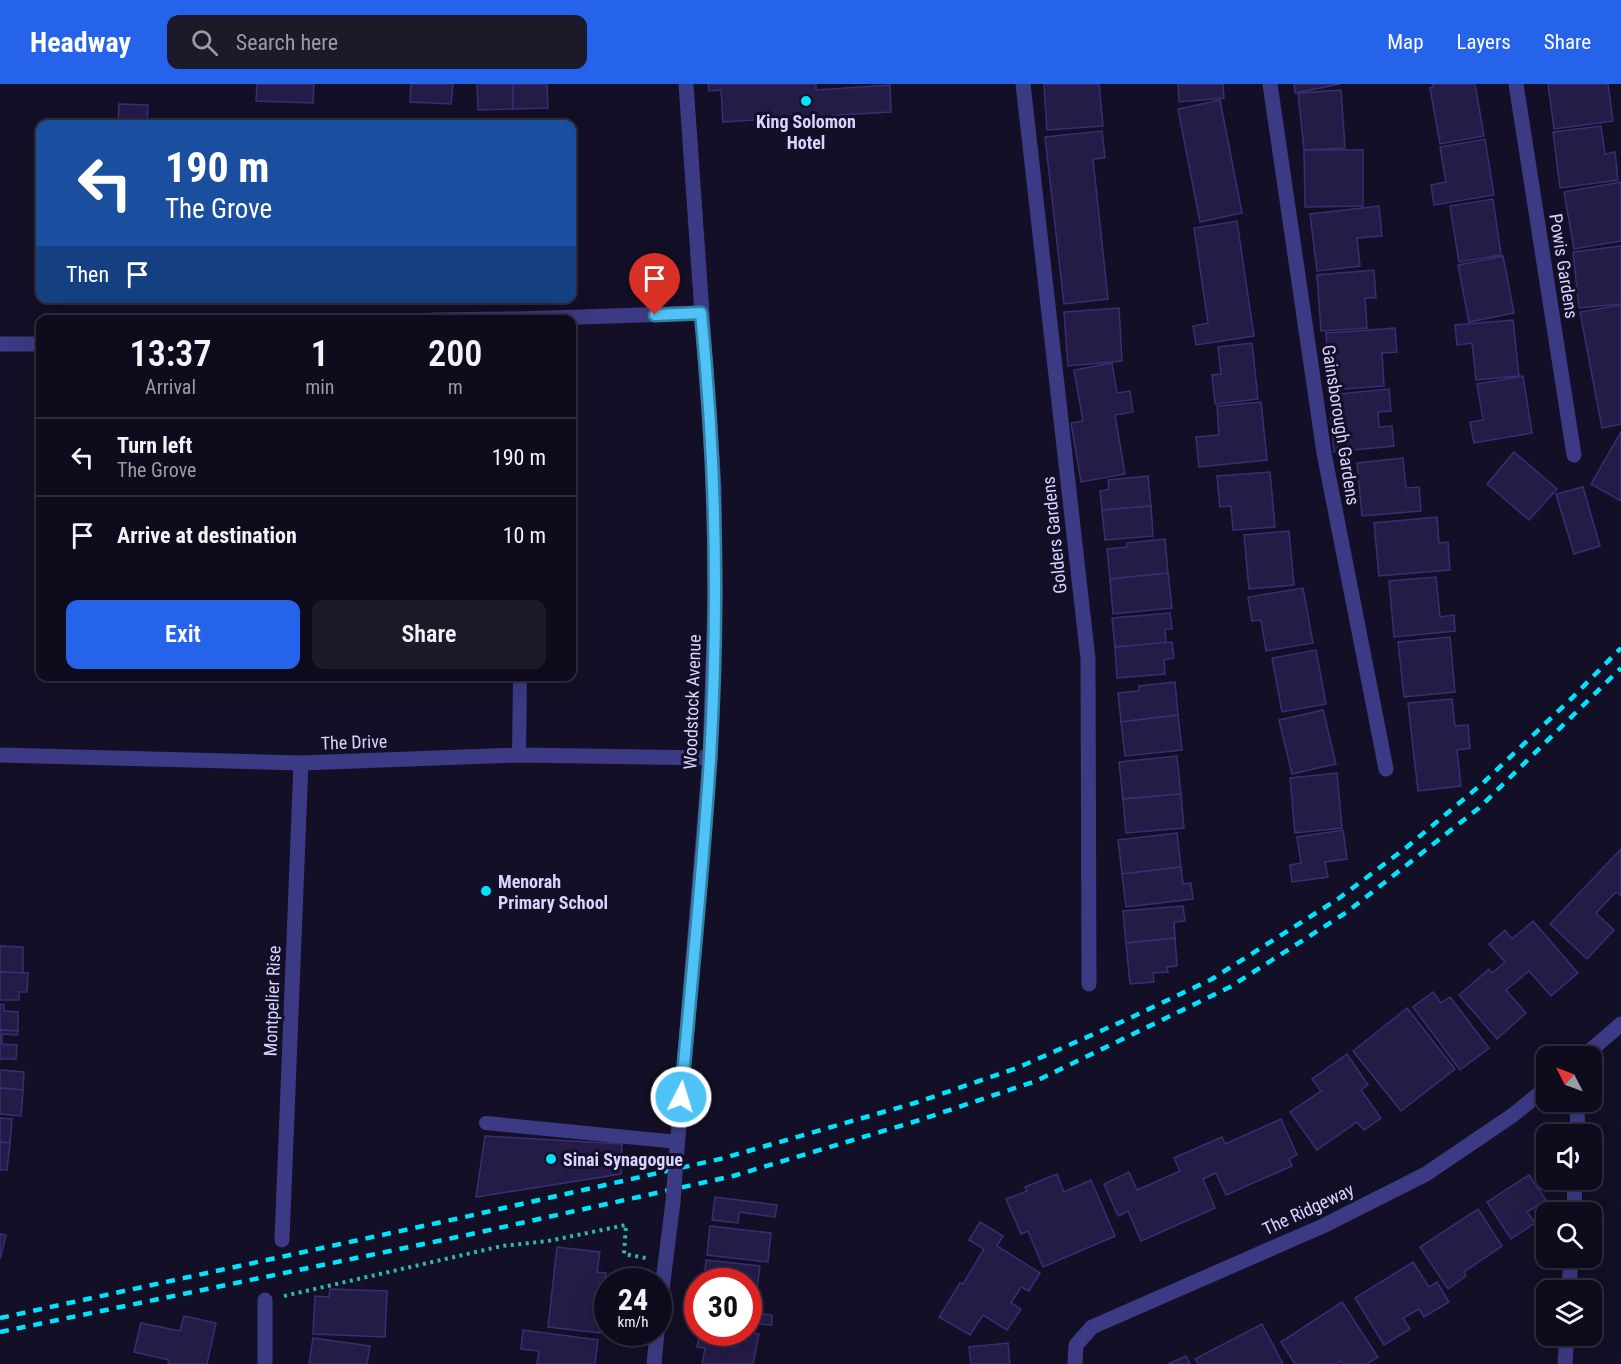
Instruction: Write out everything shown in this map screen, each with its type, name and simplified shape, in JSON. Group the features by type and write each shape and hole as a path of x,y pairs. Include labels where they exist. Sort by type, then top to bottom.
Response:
{"street":[{"name":"Woodstock Avenue","path":"663,1268 673,1202 710,758 715,602 714,486 686,84"},
{"name":"Golders Gardens","path":"1023,84 1088,659 1089,984"},
{"name":"Gainsborough Gardens","path":"1270,84 1324,453 1386,769"},
{"name":"Powis Gardens","path":"1516,84 1574,455"},
{"path":"576,317 701,313"},
{"path":"0,344 36,344"},
{"name":"The Drive","path":"0,755 302,763 519,755 710,758"},
{"name":"Montpelier Rise","path":"282,1240 302,763"},
{"path":"1596,1046 1621,1024"},
{"name":"The Ridgeway","path":"1075,1364 1076,1345 1092,1327 1323,1226 1426,1174 1513,1115 1536,1096"},
{"path":"265,1300 265,1364"},
{"path":"654,1364 656,1346"},
{"path":"1565,1364 1566,1346"}],"lane":[{"path":"519,755 520,681"},
{"path":"486,1123 678,1142"}],"path":[{"path":"302,1292 501,1246 548,1241 626,1226 624,1254 664,1261"}],"building":[{"path":"257,84 314,84 313,103 256,101"},
{"path":"411,84 453,84 451,104 410,102"},
{"path":"477,84 513,84 513,109 478,110"},
{"path":"513,84 547,84 548,108 513,109"},
{"name":"King Solomon Hotel","path":"708,84 816,84 816,90 890,85 891,112 723,122 721,90 709,91"},
{"path":"1044,84 1099,84 1103,126 1047,130"},
{"path":"1178,84 1223,84 1224,98 1179,102"},
{"path":"1294,84 1340,84 1295,93"},
{"path":"1432,84 1475,84 1484,136 1440,144 1430,88 1433,87"},
{"path":"1548,84 1608,84 1613,121 1554,129"},
{"path":"1341,90 1345,148 1304,150 1298,93"},
{"path":"1220,100 1242,213 1200,222 1178,109"},
{"path":"119,104 148,105 147,120 118,120"},
{"path":"1601,126 1605,154 1615,152 1618,180 1560,188 1553,132"},
{"path":"1102,131 1105,158 1093,159 1108,299 1064,304 1045,137"},
{"path":"1485,139 1494,195 1434,205 1431,185 1446,182 1440,147"},
{"path":"1304,150 1363,150 1363,206 1305,207"},
{"path":"1621,182 1621,241 1574,249 1564,192"},
{"path":"1493,199 1501,255 1459,262 1450,206"},
{"path":"1379,206 1382,236 1357,238 1360,266 1317,271 1310,214"},
{"path":"1237,221 1254,336 1196,345 1193,326 1208,323 1194,228"},
{"path":"1621,246 1621,304 1579,308 1573,252"},
{"path":"1503,256 1514,313 1469,322 1458,265"},
{"path":"1374,270 1376,298 1365,298 1367,328 1321,331 1317,275"},
{"path":"1621,305 1621,424 1602,428 1580,312"},
{"path":"1119,308 1122,361 1068,366 1064,312"},
{"path":"1513,320 1519,376 1476,380 1472,343 1457,345 1455,325"},
{"path":"1395,328 1397,352 1382,353 1384,386 1329,390 1326,333"},
{"path":"1252,343 1258,399 1215,404 1212,375 1221,374 1218,347"},
{"path":"1112,363 1117,393 1130,391 1133,412 1115,415 1125,474 1081,482 1071,423 1083,421 1074,370"},
{"path":"1523,376 1532,433 1474,443 1470,422 1483,420 1477,384"},
{"path":"1389,389 1391,411 1378,412 1379,427 1392,426 1394,446 1334,452 1329,395"},
{"path":"1261,402 1267,460 1199,467 1196,437 1219,435 1217,406"},
{"path":"1621,432 1621,501 1591,484"},
{"path":"1514,452 1557,489 1529,520 1487,484"},
{"path":"1403,458 1406,488 1419,487 1421,511 1362,516 1357,463"},
{"path":"1270,472 1275,527 1233,530 1231,506 1220,507 1217,476"},
{"path":"1148,476 1151,506 1102,510 1100,491 1109,489 1108,480"},
{"path":"1583,487 1600,546 1574,554 1556,494"},
{"path":"1151,506 1153,536 1105,540 1102,510"},
{"path":"1437,517 1439,543 1448,542 1450,570 1379,576 1374,523"},
{"path":"1289,531 1294,585 1249,589 1244,535"},
{"path":"1165,539 1168,573 1110,579 1107,549 1127,547 1127,543"},
{"path":"1168,573 1172,608 1113,614 1110,579"},
{"path":"1436,577 1440,617 1454,615 1455,631 1394,637 1389,581"},
{"path":"1303,588 1313,643 1266,651 1261,620 1252,621 1248,597"},
{"path":"1170,613 1172,629 1165,629 1166,643 1115,647 1112,618"},
{"path":"1450,637 1455,692 1404,697 1398,642"},
{"path":"1172,642 1174,658 1164,660 1165,674 1117,678 1115,647"},
{"path":"1316,650 1326,704 1282,712 1272,658"},
{"path":"1175,682 1178,715 1121,722 1118,693 1139,691 1139,686"},
{"path":"1452,699 1455,726 1468,725 1470,748 1457,750 1461,786 1418,791 1408,703"},
{"path":"1323,710 1336,764 1292,774 1279,720"},
{"path":"1178,715 1182,750 1125,756 1121,722"},
{"path":"1177,756 1181,794 1123,799 1119,762"},
{"path":"1337,773 1342,828 1295,833 1290,778"},
{"path":"1181,794 1184,828 1126,833 1123,799"},
{"path":"1343,830 1347,859 1325,862 1328,877 1292,882 1290,865 1301,863 1297,837"},
{"path":"1177,833 1181,867 1122,874 1118,840"},
{"path":"1621,849 1621,896 1616,892 1596,913 1614,930 1587,959 1550,924"},
{"path":"1181,867 1183,884 1191,883 1193,899 1126,907 1122,874"},
{"path":"1183,906 1185,921 1174,922 1175,938 1126,943 1123,911"},
{"path":"1533,921 1578,973 1551,996 1529,971 1506,990 1526,1013 1497,1039 1459,995 1489,969 1492,973 1505,962 1489,944 1505,930 1512,939"},
{"path":"1175,938 1177,966 1167,967 1168,972 1153,973 1154,982 1130,984 1126,943"},
{"path":"0,946 23,947 23,973 0,972"},
{"path":"0,972 28,973 27,992 19,992 19,1000 0,1000"},
{"path":"1433,992 1441,1003 1450,997 1489,1048 1460,1070 1413,1007"},
{"path":"0,1004 4,1005 4,1011 18,1012 18,1031 0,1030"},
{"path":"1407,1008 1455,1069 1401,1111 1353,1051"},
{"path":"0,1030 18,1031 17,1035 2,1034 2,1044 17,1045 16,1059 0,1059"},
{"path":"1347,1054 1368,1085 1361,1090 1381,1118 1364,1130 1357,1122 1317,1150 1290,1112 1321,1091 1312,1079"},
{"path":"0,1070 24,1072 23,1090 0,1088"},
{"path":"0,1088 23,1090 21,1116 0,1114"},
{"path":"0,1118 12,1119 10,1143 0,1142"},
{"path":"1281,1119 1297,1155 1289,1159 1292,1166 1226,1195 1216,1173 1203,1179 1215,1208 1141,1241 1128,1211 1118,1216 1104,1184 1129,1172 1137,1190 1180,1171 1174,1158 1222,1137 1225,1144"},
{"name":"Sinai Synagogue","path":"485,1136 622,1144 621,1174 476,1197"},
{"path":"0,1142 10,1143 7,1170 0,1170"},
{"path":"1057,1174 1064,1192 1091,1180 1115,1236 1043,1267 1028,1231 1021,1234 1006,1199 1027,1191 1025,1187"},
{"path":"1529,1175 1536,1185 1536,1190 1539,1190 1546,1200 1536,1202 1536,1206 1527,1212 1535,1223 1511,1239 1487,1202"},
{"path":"715,1197 777,1205 775,1217 739,1212 738,1223 712,1220"},
{"path":"1478,1209 1502,1246 1464,1272 1466,1276 1448,1289 1420,1247"},
{"path":"980,1222 1003,1236 997,1246 1040,1273 1029,1291 1021,1287 1011,1303 1021,1309 1007,1330 983,1315 970,1335 939,1317 960,1283 963,1284 984,1249 969,1240"},
{"path":"710,1226 771,1233 768,1262 707,1255"},
{"path":"0,1234 6,1235 0,1259"},
{"path":"557,1247 600,1252 598,1268 594,1268 594,1332 548,1327"},
{"path":"706,1260 760,1266 760,1268 705,1268"},
{"path":"1413,1262 1429,1287 1437,1282 1449,1302 1424,1317 1419,1309 1403,1318 1410,1329 1384,1345 1355,1298"},
{"path":"330,1289 387,1291 385,1337 313,1334 315,1296 329,1297"},
{"path":"1342,1302 1378,1357 1367,1364 1342,1364 1340,1361 1336,1364 1295,1364 1281,1342"},
{"path":"762,1314 772,1315 772,1325 762,1324"},
{"path":"184,1316 216,1323 207,1364 168,1364 169,1360 134,1352 141,1323 180,1331"},
{"path":"1262,1324 1283,1364 1198,1364 1195,1359"},
{"path":"523,1330 594,1339 594,1346 597,1346 595,1364 537,1364 539,1351 521,1349"},
{"path":"313,1338 370,1346 367,1364 309,1364"},
{"path":"1008,1343 1010,1364 971,1364 969,1347"},
{"path":"757,1346 753,1364 702,1364 705,1348 697,1347"},
{"path":"1186,1356 1190,1364 1168,1364"}],"railway":[{"path":"0,1318 724,1158 918,1102 1017,1068 1212,979 1338,899 1407,847 1483,783 1621,648"},
{"path":"0,1332 467,1235 733,1176 920,1120 1036,1081 1230,987 1347,912 1479,808 1621,668"}],"place":[{"name":"King Solomon Hotel","path":"806,101"},
{"name":"Menorah Primary School","path":"486,891"},
{"name":"Sinai Synagogue","path":"551,1159"}],"route":[{"path":"655,315 701,313 714,486 715,602 710,758 681,1097"}]}
